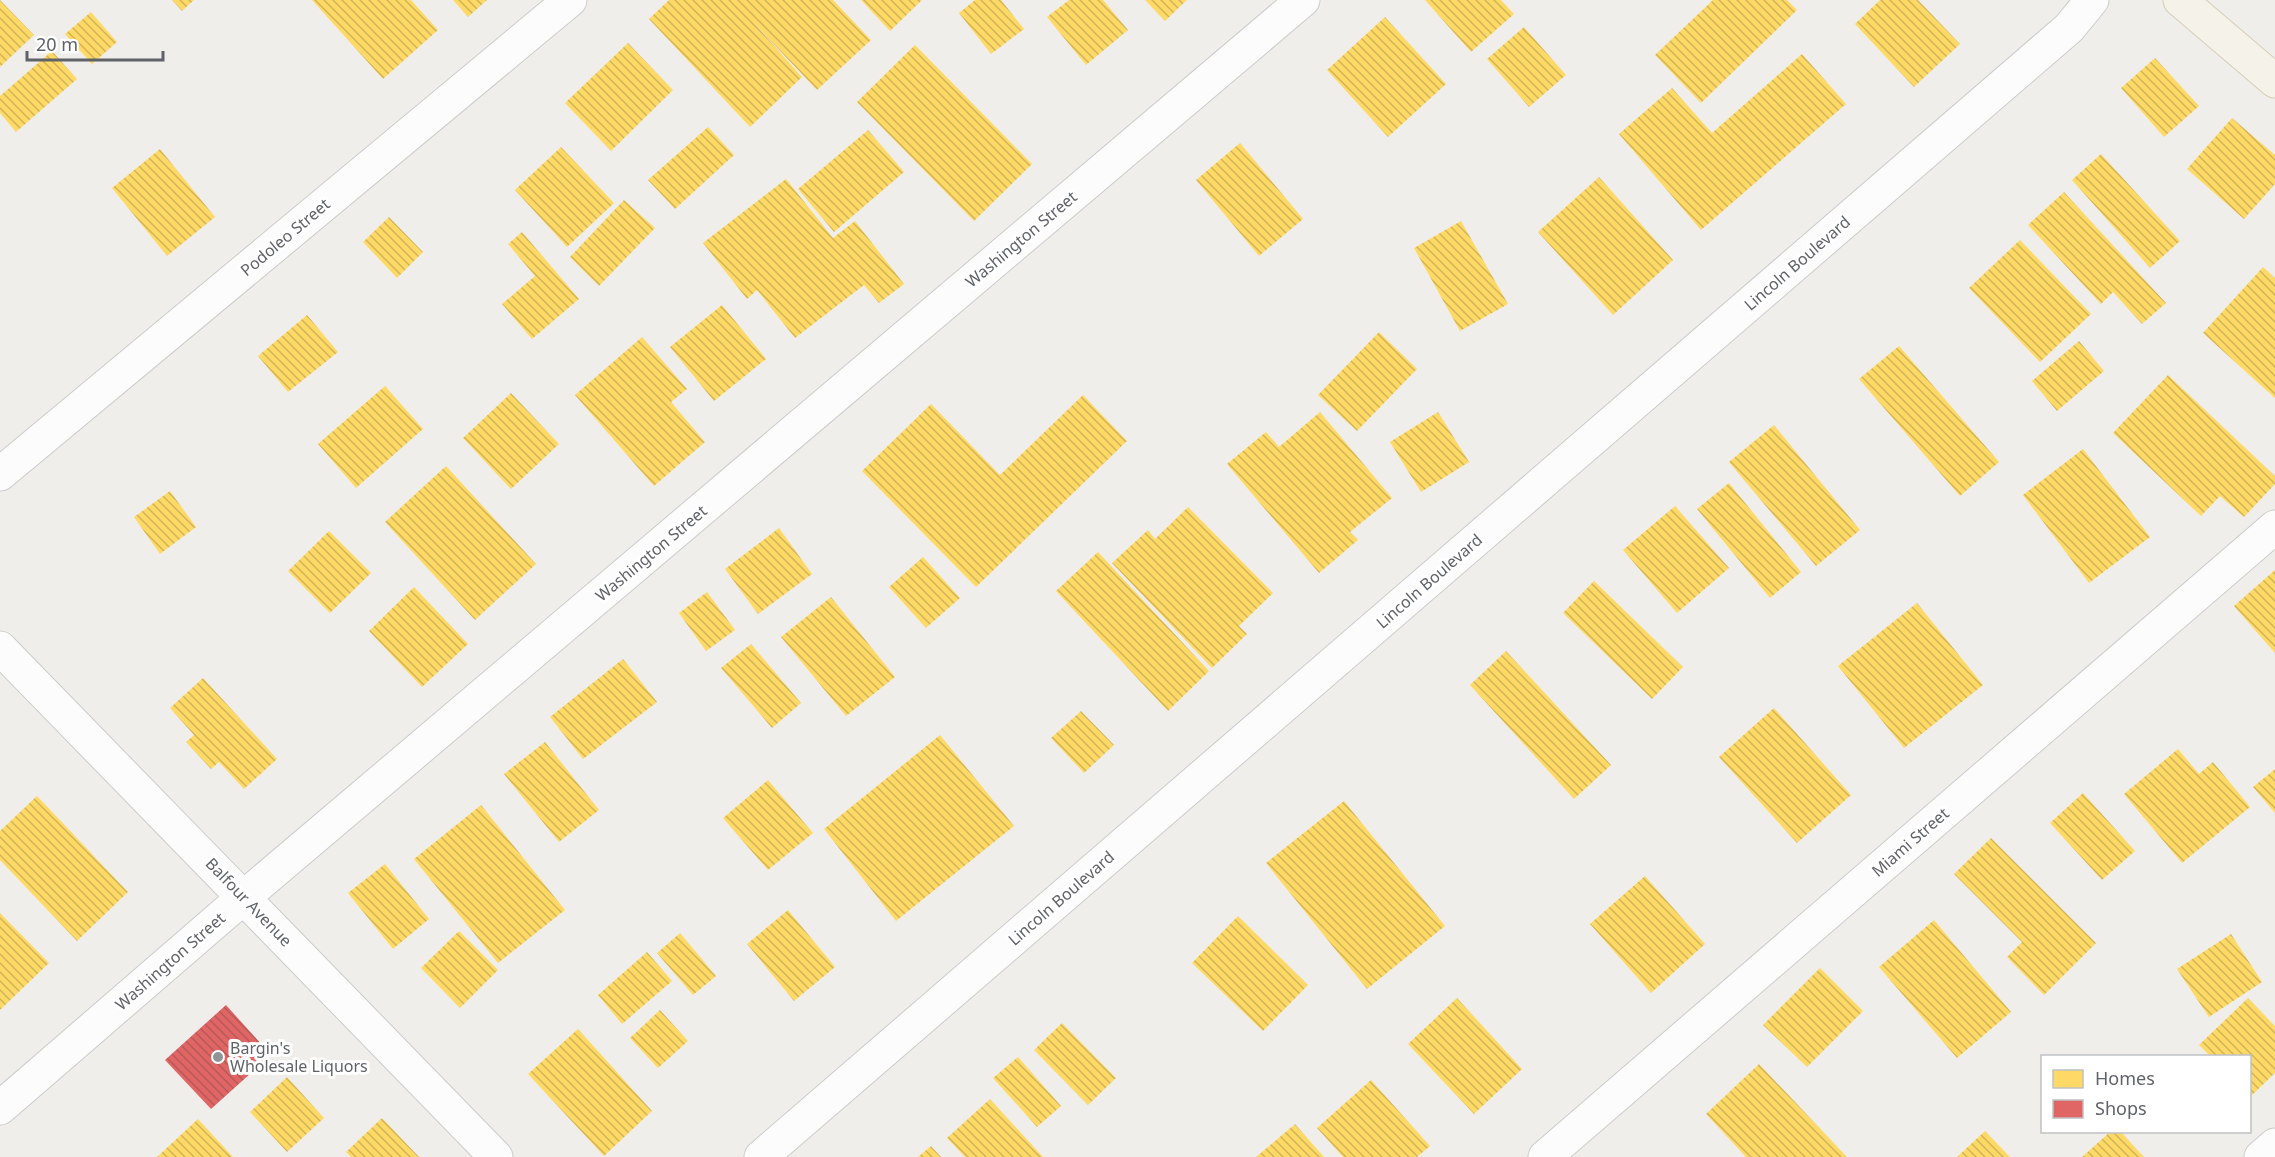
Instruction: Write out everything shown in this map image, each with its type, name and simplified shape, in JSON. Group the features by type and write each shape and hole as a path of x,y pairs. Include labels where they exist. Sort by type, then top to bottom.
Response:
{"main road":[{"path":"2180,0 2275,81"}],"street":[{"name":"Podoleo Street","path":"0,474 570,0"},
{"name":"Washington Street","path":"0,1108 244,897 1304,0"},
{"name":"Lincoln Boulevard","path":"761,1157 2060,36 2092,0"},
{"name":"Miami Street","path":"1545,1157 2275,527"},
{"name":"Balfour Avenue","path":"0,648 496,1157"},
{"path":"2261,1157 2275,1145"}],"building: Homes":[{"path":"0,0 34,35 0,67"},
{"path":"172,0 194,0 182,11"},
{"path":"312,0 411,0 438,30 383,79"},
{"path":"453,0 487,0 468,17"},
{"path":"669,0 833,0 871,40 817,90 751,20 802,77 750,127 649,19"},
{"path":"861,0 922,0 890,31"},
{"path":"975,0 1001,0 1024,29 991,54 959,13"},
{"path":"1069,0 1103,0 1128,30 1086,65 1047,17"},
{"path":"1145,0 1187,0 1165,21"},
{"path":"1425,0 1501,0 1514,14 1471,52"},
{"path":"1713,0 1787,0 1797,10 1701,103 1655,55"},
{"path":"1880,0 1918,0 1960,44 1914,87 1855,24"},
{"path":"91,12 117,42 92,64 65,34"},
{"path":"1385,17 1446,84 1388,137 1327,70"},
{"path":"1524,27 1566,75 1529,107 1487,59"},
{"path":"628,43 673,90 611,151 565,103"},
{"path":"915,45 1032,164 974,221 857,102"},
{"path":"52,51 77,79 16,132 0,113 0,96"},
{"path":"1802,54 1846,104 1701,230 1619,134 1672,88 1712,133"},
{"path":"2155,58 2199,106 2164,137 2121,88"},
{"path":"2232,118 2275,155 2275,184 2244,219 2187,169"},
{"path":"708,127 734,155 675,209 648,180"},
{"path":"868,130 904,172 834,232 798,189"},
{"path":"1240,143 1303,219 1259,256 1196,180"},
{"path":"561,147 614,203 567,247 515,190"},
{"path":"160,149 215,217 167,256 112,188"},
{"path":"2101,154 2180,241 2150,268 2072,180"},
{"path":"1599,177 1673,260 1613,315 1538,232"},
{"path":"786,179 833,238 855,221 904,284 879,303 864,285 795,338 757,290 747,299 703,243"},
{"path":"2064,192 2166,303 2142,324 2113,292 2101,304 2028,225"},
{"path":"624,200 655,228 599,286 570,257"},
{"path":"389,217 423,252 397,278 363,242"},
{"path":"1461,221 1508,304 1460,331 1414,248"},
{"path":"522,232 579,299 532,339 502,304 535,276 508,244"},
{"path":"2020,240 2091,314 2040,362 1969,288"},
{"path":"2263,267 2275,278 2275,398 2203,333"},
{"path":"722,305 766,359 714,401 670,347"},
{"path":"307,315 338,352 288,392 258,356"},
{"path":"1379,332 1417,369 1357,431 1318,395"},
{"path":"642,337 687,389 671,402 705,442 654,486 575,395"},
{"path":"2079,341 2104,371 2057,411 2032,381"},
{"path":"1899,346 1999,462 1960,496 1859,379"},
{"path":"2168,375 2275,476 2275,484 2244,517 2220,496 2201,516 2113,433"},
{"path":"385,386 423,429 356,488 318,444"},
{"path":"511,393 559,444 511,489 463,438"},
{"path":"1083,395 1127,441 976,587 862,471 931,404 1000,475"},
{"path":"1320,412 1392,498 1350,532 1358,540 1319,573 1227,464 1266,432 1279,447"},
{"path":"1438,412 1469,462 1421,492 1390,442"},
{"path":"1774,425 1860,530 1816,566 1729,462"},
{"path":"2083,449 2150,537 2089,583 2023,495"},
{"path":"446,466 536,564 475,620 385,522"},
{"path":"1729,483 1801,572 1770,598 1697,509"},
{"path":"170,491 196,527 160,554 134,517"},
{"path":"1675,506 1729,568 1677,613 1623,550"},
{"path":"1188,507 1273,593 1239,626 1247,634 1212,668 1112,563 1148,530 1155,539"},
{"path":"779,528 812,574 758,614 725,569"},
{"path":"329,531 371,573 330,613 288,571"},
{"path":"1098,552 1209,671 1168,711 1056,591"},
{"path":"923,557 960,598 926,628 889,587"},
{"path":"2275,570 2275,653 2234,606"},
{"path":"1594,581 1683,667 1652,699 1563,613"},
{"path":"414,587 468,644 422,687 369,631"},
{"path":"707,592 735,630 706,651 679,613"},
{"path":"831,597 895,677 846,716 781,637"},
{"path":"1917,603 1983,685 1904,748 1838,666"},
{"path":"751,644 801,703 772,728 721,668"},
{"path":"1506,651 1611,765 1574,799 1470,685"},
{"path":"623,659 657,702 583,759 550,717"},
{"path":"203,678 277,759 244,789 219,762 211,769 186,742 194,735 170,708"},
{"path":"1774,708 1851,795 1797,843 1719,757"},
{"path":"1081,711 1114,745 1084,773 1051,738"},
{"path":"940,735 1014,826 896,921 824,829"},
{"path":"545,742 599,810 559,842 504,774"},
{"path":"2178,749 2199,774 2213,762 2250,807 2182,863 2124,794"},
{"path":"2275,769 2275,813 2253,787"},
{"path":"768,780 813,833 768,870 723,818"},
{"path":"2083,793 2135,851 2102,880 2050,823"},
{"path":"37,796 128,892 77,941 0,860 0,831"},
{"path":"1344,801 1445,926 1367,989 1266,863"},
{"path":"481,805 565,910 498,963 414,859"},
{"path":"1991,838 2096,943 2044,995 2007,957 2022,942 1954,874"},
{"path":"385,864 429,919 393,949 348,893"},
{"path":"1645,876 1705,944 1651,993 1590,924"},
{"path":"788,910 835,967 794,1001 747,944"},
{"path":"0,913 49,963 0,1010"},
{"path":"1238,916 1308,985 1263,1031 1192,963"},
{"path":"1934,920 2011,1012 1957,1058 1879,967"},
{"path":"459,931 498,970 460,1008 421,968"},
{"path":"680,933 716,976 693,995 657,953"},
{"path":"2231,934 2262,982 2209,1017 2177,969"},
{"path":"647,952 672,981 622,1024 598,995"},
{"path":"1820,968 1863,1011 1807,1067 1763,1025"},
{"path":"1457,998 1522,1069 1474,1114 1408,1044"},
{"path":"2248,998 2275,1026 2275,1073 2251,1096 2251,1055 2209,1055 2199,1045"},
{"path":"660,1010 688,1041 658,1068 630,1038"},
{"path":"1062,1023 1116,1078 1088,1105 1034,1050"},
{"path":"578,1029 652,1111 604,1156 528,1074"},
{"path":"1018,1057 1061,1106 1037,1127 993,1078"},
{"path":"1759,1064 1847,1157 1746,1157 1706,1114"},
{"path":"287,1077 324,1118 287,1152 250,1112"},
{"path":"1371,1080 1430,1146 1417,1157 1343,1157 1317,1128"},
{"path":"990,1099 1043,1157 965,1157 947,1138"},
{"path":"382,1118 419,1157 351,1157 346,1152"},
{"path":"198,1119 233,1157 157,1157"},
{"path":"1295,1124 1324,1157 1256,1157"},
{"path":"1985,1131 2010,1157 1957,1157"},
{"path":"2109,1133 2122,1133 2144,1157 2082,1157"},
{"path":"931,1146 941,1157 918,1157"}],"building: Shops":[{"name":"Bargin's Wholesale Liquors","path":"226,1005 271,1055 211,1109 165,1060"}],"place":[{"name":"Bargin's Wholesale Liquors","path":"218,1057"}]}
